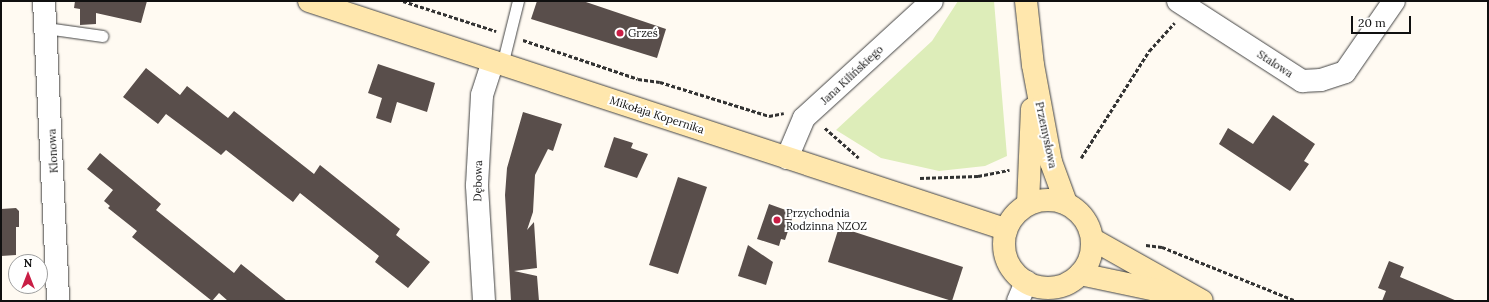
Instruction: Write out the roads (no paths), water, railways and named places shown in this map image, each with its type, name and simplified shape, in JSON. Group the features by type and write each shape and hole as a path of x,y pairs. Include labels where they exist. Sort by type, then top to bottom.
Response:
{"main road":[{"name":"Mikołaja Kopernika","path":"309,1 1006,229"},
{"name":"Przemysłowa","path":"1026,1 1033,65 1051,162 1066,203"},
{"name":"Przemysłowa","path":"1028,204 1033,65"},
{"path":"1044,199 1066,203 1087,222 1092,239 1090,258 1080,274 1054,287 1022,292 1006,260 1004,250 1006,229 1017,211 1028,204 1044,199"},
{"path":"1092,239 1197,299"},
{"path":"1080,274 1197,299"}],"street":[{"name":"Klonowa","path":"44,1 58,301"},
{"name":"Jana Kilińskiego","path":"787,158 804,118 932,1"},
{"name":"Stalowa","path":"1183,4 1302,81 1321,80 1345,72 1394,1"},
{"name":"Dębowa","path":"484,301 477,185 482,95 497,63"}],"lane":[{"path":"497,63 509,36 518,1"},
{"path":"46,28 102,36"}],"place":[{"name":"Grześ","path":"620,33"},
{"name":"Przychodnia Rodzinna NZOZ","path":"777,220"}]}
